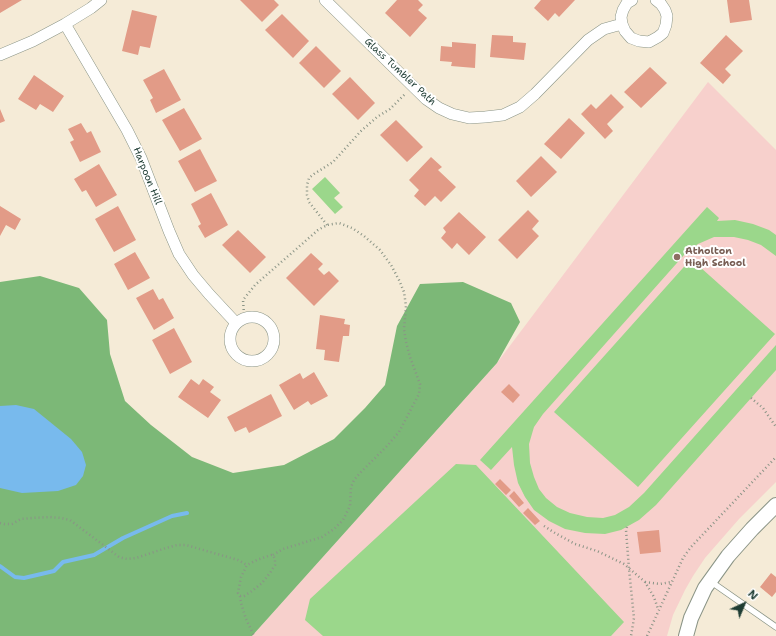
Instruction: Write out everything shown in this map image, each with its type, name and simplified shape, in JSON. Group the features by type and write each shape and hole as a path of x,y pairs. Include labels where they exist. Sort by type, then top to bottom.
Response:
{"street":[{"path":"0,55 65,24 101,0"},
{"name":"Glass Tumbler Path","path":"325,0 426,99 439,108 452,114 469,118 503,115 520,106 535,94 588,40 604,29 622,24"},
{"path":"632,0 627,3 621,17 625,32 631,38 649,42 658,38 663,33 666,25 667,16 665,10 656,0"},
{"name":"Harpoon Hill","path":"65,24 127,130 141,158 179,254 193,275 209,294 240,320"},
{"path":"686,636 690,618 705,588 728,556 776,505"}],"lane":[{"path":"710,581 776,627"}],"path":[{"path":"327,225 309,202 307,185 309,178 333,162 361,131 377,117 390,109 413,86"},
{"path":"240,320 243,300 255,285 318,230 327,225 339,223 352,228 364,236 380,250 391,265 404,292 406,306 404,330 410,357 420,384 419,394 399,432 354,480 351,487 350,506 343,520 334,529 322,537 283,550 273,555 266,556 247,565 241,577 238,593 246,619 254,636"},
{"path":"751,398 764,408 776,427"},
{"path":"647,636 683,558 691,547 776,457"},
{"path":"0,522 4,524 12,524 22,519 50,517 70,520 119,557 127,559 136,558 177,545 186,545 238,560 247,565"},
{"path":"544,526 575,544 597,551 624,564 645,582 654,597 659,610"},
{"path":"627,527 626,530 634,618 631,636"},
{"path":"240,596 244,596 252,591 270,573 275,566 275,559 273,555"},
{"path":"645,582 660,584 671,582"}],"shaded area":[{"name":"Atholton High School","path":"708,82 776,150 776,482 739,519 705,558 685,590 673,615 667,636 252,636 497,363"}],"green space":[{"path":"325,177 340,193 334,198 343,207 335,214 312,189"},
{"path":"707,207 719,218 717,221 735,220 753,224 769,230 776,235 776,256 761,245 734,237 714,237 698,244 684,255 543,414 534,427 529,444 530,463 539,489 546,498 557,507 570,513 587,517 603,518 615,515 629,507 644,493 776,345 776,370 656,505 639,520 621,530 605,534 585,533 565,529 549,521 534,510 525,497 518,483 512,447 491,470 480,460"},
{"path":"691,259 775,334 638,487 554,412"},
{"path":"40,276 79,288 107,320 110,354 125,401 151,425 192,457 233,473 284,465 334,439 365,408 385,385 397,326 420,284 463,282 511,303 520,322 497,363 252,636 0,636 0,282"},
{"path":"456,464 476,465 624,622 611,636 323,636 305,620 310,599"}],"water":[{"path":"16,405 34,409 71,439 82,452 86,465 83,476 76,485 58,491 22,493 0,488 0,406"}],"building":[{"path":"0,0 22,0 0,13"},
{"path":"240,0 274,0 279,5 262,22"},
{"path":"397,0 418,0 423,5 418,10 427,18 410,37 385,13"},
{"path":"541,0 575,0 559,17 555,13 548,21 534,8"},
{"path":"727,0 749,0 752,20 730,23"},
{"path":"132,10 157,16 150,48 140,46 138,55 122,51"},
{"path":"282,14 309,41 293,58 265,30"},
{"path":"492,35 513,36 513,42 526,43 524,60 490,57"},
{"path":"726,35 743,51 725,69 731,75 723,84 700,63"},
{"path":"452,42 476,44 475,68 451,66 452,62 440,61 441,46 452,47"},
{"path":"316,46 341,71 324,88 299,63"},
{"path":"650,67 667,83 641,108 624,92"},
{"path":"164,69 181,100 156,113 150,100 153,98 143,80"},
{"path":"34,75 64,96 53,112 40,104 36,110 18,99"},
{"path":"350,77 375,103 358,120 332,94"},
{"path":"611,94 624,107 607,124 613,131 605,139 581,114 591,104 596,109"},
{"path":"184,108 202,139 180,151 162,120"},
{"path":"0,109 5,121 0,123"},
{"path":"569,118 585,133 561,159 544,144"},
{"path":"396,120 423,147 407,162 380,135"},
{"path":"81,123 87,133 91,131 101,152 80,162 70,142 74,140 68,129"},
{"path":"200,149 217,181 195,192 178,161"},
{"path":"541,156 557,172 531,197 516,181"},
{"path":"431,157 442,167 438,170 456,187 441,202 435,196 425,206 414,196 419,190 409,180"},
{"path":"99,164 117,195 96,207 86,190 82,192 74,179"},
{"path":"211,193 228,225 205,238 198,226 201,224 191,204"},
{"path":"0,206 21,219 15,230 6,225 0,236"},
{"path":"118,206 136,240 114,252 95,219"},
{"path":"528,210 539,221 532,229 539,236 517,259 498,240"},
{"path":"459,212 486,237 469,255 457,243 452,249 441,238 446,232 443,228"},
{"path":"238,230 266,257 250,273 222,245"},
{"path":"135,252 150,278 128,290 114,264"},
{"path":"311,253 323,264 318,269 324,275 329,271 339,281 314,306 286,278"},
{"path":"153,289 159,300 163,298 174,318 154,330 136,298"},
{"path":"320,315 345,319 344,324 350,325 349,336 343,336 339,362 324,360 325,350 316,349"},
{"path":"174,328 192,362 170,374 152,340"},
{"path":"314,372 328,396 311,405 308,401 294,410 279,385 300,373 303,379"},
{"path":"191,379 199,385 203,379 214,387 210,392 221,400 208,418 178,397"},
{"path":"509,384 520,395 513,403 501,392"},
{"path":"271,394 282,416 249,433 246,427 235,432 227,417"},
{"path":"500,479 511,490 506,495 495,484"},
{"path":"514,491 524,503 519,507 509,496"},
{"path":"528,508 540,521 535,525 523,513"},
{"path":"659,530 661,552 640,554 637,532"},
{"path":"771,573 776,577 776,592 772,597 760,587"}],"waterway":[{"path":"0,566 15,577 24,578 54,571 63,562 94,555 123,538 172,516 187,513"}],"place":[{"name":"Atholton High School","path":"677,257"}]}
